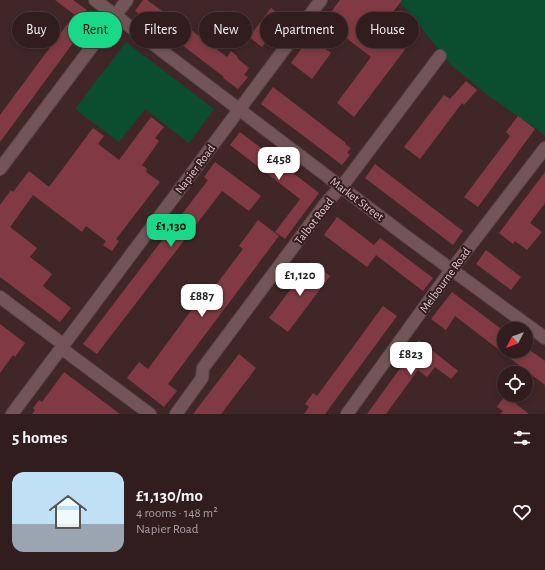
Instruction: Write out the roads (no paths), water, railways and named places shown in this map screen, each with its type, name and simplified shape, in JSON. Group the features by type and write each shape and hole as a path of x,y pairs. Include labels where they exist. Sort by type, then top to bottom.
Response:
{"street":[{"name":"Market Street","path":"95,0 111,12"},
{"path":"117,12 127,0"},
{"name":"Napier Road","path":"12,414 321,0"},
{"name":"Market Street","path":"122,20 341,187 545,338"},
{"path":"0,169 90,48"},
{"name":"Talbot Road","path":"176,414 202,378 203,368 326,203 341,187 440,56"},
{"name":"Melbourne Road","path":"347,414 452,270 545,148"},
{"path":"0,297 150,414"}]}
